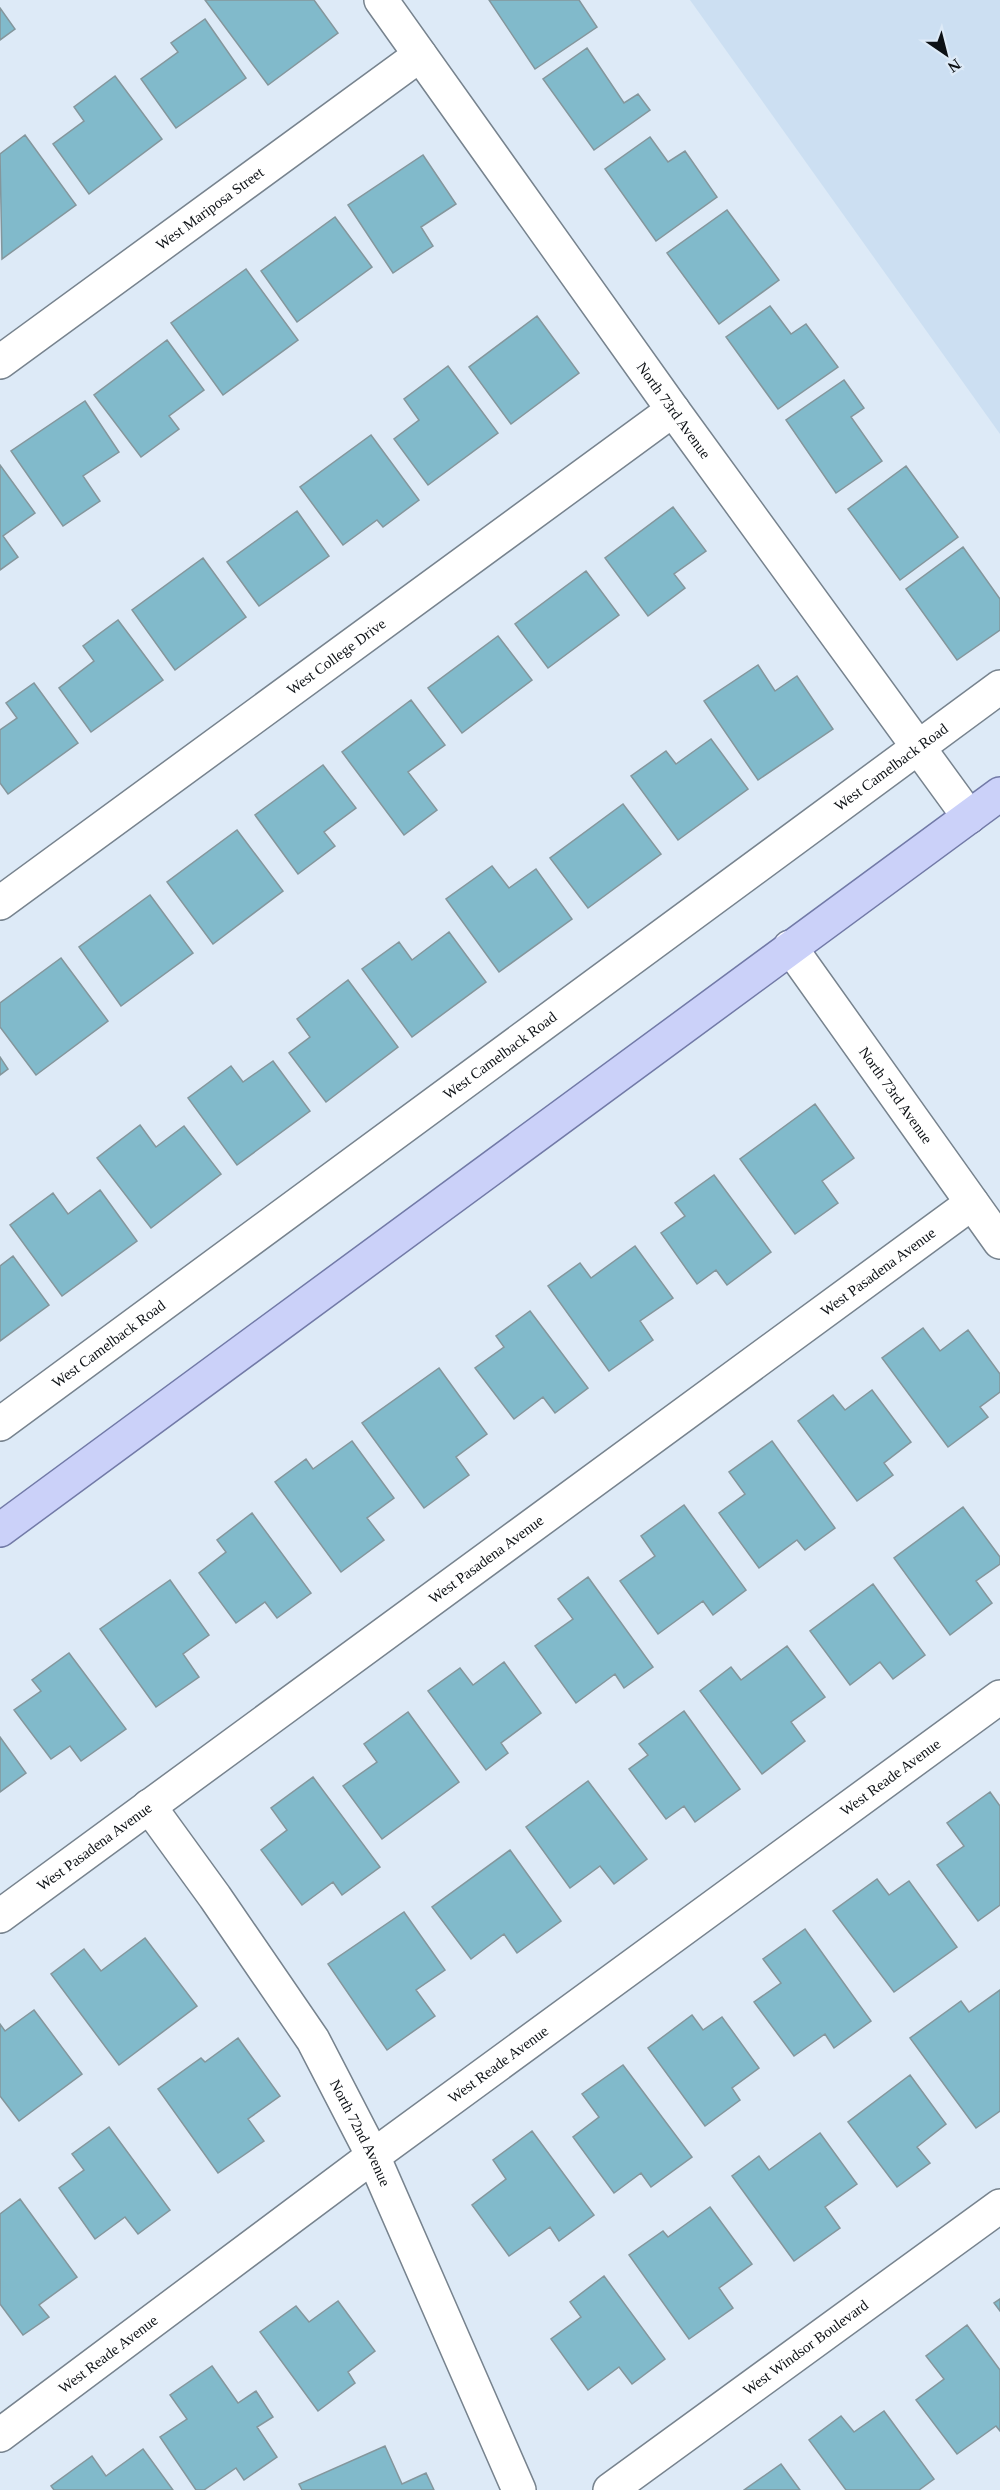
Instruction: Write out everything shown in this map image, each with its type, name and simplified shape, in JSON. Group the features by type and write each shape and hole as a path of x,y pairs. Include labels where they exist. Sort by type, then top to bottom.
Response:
{"main road":[{"path":"0,1530 1000,794"}],"street":[{"name":"North 73rd Avenue","path":"381,0 673,410 969,817"},
{"name":"West Mariposa Street","path":"0,362 420,55"},
{"name":"West College Drive","path":"0,903 673,410"},
{"name":"West Camelback Road","path":"0,1424 1000,687"},
{"name":"North 73rd Avenue","path":"790,947 1000,1242"},
{"name":"West Pasadena Avenue","path":"0,1916 972,1203"},
{"name":"West Reade Avenue","path":"0,2435 373,2156 1000,1697"},
{"name":"North 72nd Avenue","path":"149,1806 313,2040 373,2156 519,2490"},
{"name":"West Windsor Boulevard","path":"610,2490 1000,2206"}],"shaded area":[{"path":"690,0 1000,0 1000,434"}],"building":[{"path":"205,0 314,0 338,33 268,85"},
{"path":"489,0 579,0 597,27 535,69"},
{"path":"0,8 15,29 0,40"},
{"path":"205,19 246,78 176,128 141,79 178,52 171,43"},
{"path":"587,48 624,103 638,94 650,110 594,150 543,79"},
{"path":"115,76 162,139 89,194 53,144 84,121 74,107"},
{"path":"25,135 76,205 2,259 0,154"},
{"path":"650,137 668,162 685,151 717,197 656,241 605,169"},
{"path":"423,155 456,204 421,227 433,246 393,273 348,205"},
{"path":"727,210 779,280 719,324 667,253"},
{"path":"335,217 372,267 297,322 261,271"},
{"path":"246,269 298,340 223,395 171,323"},
{"path":"770,306 791,334 806,324 838,367 778,409 726,337"},
{"path":"537,316 579,373 511,424 469,367"},
{"path":"167,340 204,390 169,416 179,429 141,457 94,395"},
{"path":"448,366 498,433 428,485 394,439 419,420 404,399"},
{"path":"844,380 864,408 851,417 882,461 836,493 786,420"},
{"path":"85,401 119,452 83,476 100,501 63,526 11,451"},
{"path":"371,435 419,500 383,527 377,520 343,545 300,487"},
{"path":"0,465 35,513 3,536 18,557 0,570"},
{"path":"906,466 958,537 900,580 848,509"},
{"path":"673,507 706,551 674,574 685,588 648,616 605,558"},
{"path":"297,511 329,556 259,606 227,562"},
{"path":"963,547 1000,599 1000,630 957,660 906,589"},
{"path":"203,558 246,617 175,670 132,610"},
{"path":"586,571 619,615 548,668 515,624"},
{"path":"118,620 163,680 91,732 59,688 94,661 83,646"},
{"path":"498,636 532,680 462,733 428,688"},
{"path":"758,665 775,691 797,676 833,729 758,780 704,701"},
{"path":"34,683 78,743 8,794 0,783 0,730 17,718 6,703"},
{"path":"411,700 445,745 408,772 437,810 404,835 342,752"},
{"path":"711,739 748,789 678,840 631,776 666,751 676,764"},
{"path":"323,765 356,808 324,832 335,846 298,874 255,815"},
{"path":"623,804 661,854 588,908 550,858"},
{"path":"237,830 283,891 213,944 167,882"},
{"path":"492,866 509,888 536,869 572,919 499,972 446,899"},
{"path":"150,895 193,953 121,1006 79,947"},
{"path":"449,932 486,982 412,1037 362,969 399,942 412,960"},
{"path":"61,958 108,1021 36,1075 0,1027 0,1003"},
{"path":"348,980 398,1047 326,1102 289,1053 310,1037 297,1019"},
{"path":"0,1057 8,1069 0,1075"},
{"path":"273,1061 310,1111 237,1165 188,1098 231,1066 243,1082"},
{"path":"815,1104 854,1158 822,1181 838,1203 795,1234 740,1159"},
{"path":"140,1125 156,1147 184,1126 221,1174 151,1228 97,1158"},
{"path":"714,1175 771,1252 727,1285 716,1270 697,1284 661,1233 685,1216 675,1203"},
{"path":"100,1190 137,1241 62,1296 10,1225 53,1193 68,1214"},
{"path":"635,1246 673,1298 640,1321 653,1340 609,1371 548,1286 580,1263 591,1278"},
{"path":"13,1256 49,1305 0,1341 0,1266"},
{"path":"530,1311 588,1388 555,1413 543,1397 514,1419 475,1368 504,1347 496,1336"},
{"path":"923,1328 940,1351 968,1330 1000,1374 1000,1392 980,1407 988,1417 948,1447 882,1358"},
{"path":"439,1368 487,1434 456,1457 469,1475 424,1508 362,1423"},
{"path":"872,1390 911,1442 884,1463 893,1475 857,1501 798,1421 833,1395 845,1410"},
{"path":"352,1441 394,1498 367,1518 384,1540 341,1572 275,1482 306,1459 313,1469"},
{"path":"772,1441 835,1528 805,1550 797,1540 759,1568 719,1513 745,1494 729,1472"},
{"path":"684,1505 746,1590 713,1615 703,1601 658,1634 620,1581 655,1556 641,1536"},
{"path":"963,1507 1000,1557 1000,1564 976,1581 992,1603 950,1635 894,1558"},
{"path":"252,1513 311,1593 277,1618 265,1602 236,1623 199,1573 226,1552 217,1540"},
{"path":"588,1577 653,1667 624,1688 615,1674 576,1703 535,1646 573,1619 558,1599"},
{"path":"170,1580 209,1635 183,1654 199,1677 156,1707 100,1629"},
{"path":"873,1584 925,1655 893,1679 880,1662 850,1685 810,1631"},
{"path":"787,1646 825,1697 791,1722 805,1741 762,1774 700,1691 731,1667 741,1680"},
{"path":"69,1653 126,1729 81,1761 70,1746 51,1759 14,1710 41,1691 32,1680"},
{"path":"504,1662 541,1713 501,1743 508,1753 486,1770 428,1691 460,1668 473,1685"},
{"path":"684,1711 740,1789 695,1822 684,1806 666,1819 629,1769 648,1755 639,1744"},
{"path":"408,1712 459,1782 382,1839 343,1786 377,1762 364,1744"},
{"path":"0,1737 26,1773 0,1792"},
{"path":"313,1777 380,1867 342,1895 333,1882 302,1905 261,1850 287,1830 271,1808"},
{"path":"588,1781 647,1859 614,1884 600,1866 570,1888 526,1827"},
{"path":"990,1792 1000,1806 1000,1905 978,1921 937,1865 964,1846 947,1823"},
{"path":"510,1850 561,1921 517,1953 504,1934 471,1959 432,1907"},
{"path":"877,1879 889,1895 909,1881 957,1947 894,1992 833,1911"},
{"path":"404,1912 445,1970 416,1990 435,2016 387,2050 328,1964"},
{"path":"805,1929 871,2021 834,2048 825,2034 794,2056 754,2002 781,1983 763,1959"},
{"path":"145,1938 197,2006 119,2065 51,1974 84,1949 101,1971"},
{"path":"1000,1990 1000,2111 976,2128 910,2038 961,2001 969,2012"},
{"path":"34,2010 82,2074 19,2121 0,2096 0,2024 5,2031"},
{"path":"692,2015 703,2030 722,2017 759,2068 732,2088 740,2100 705,2126 648,2048"},
{"path":"238,2038 280,2096 248,2119 264,2141 218,2173 158,2089 201,2058 205,2062"},
{"path":"623,2065 692,2157 651,2187 641,2173 614,2193 573,2137 599,2117 582,2094"},
{"path":"910,2075 946,2124 917,2147 930,2163 897,2187 848,2122"},
{"path":"109,2127 170,2210 138,2234 125,2217 95,2239 59,2188 84,2170 72,2154"},
{"path":"532,2131 594,2215 559,2241 550,2227 509,2256 472,2205 506,2179 493,2160"},
{"path":"820,2133 857,2184 825,2207 840,2228 794,2261 732,2176 759,2156 769,2170"},
{"path":"20,2199 77,2277 39,2305 49,2317 23,2335 0,2304 0,2214"},
{"path":"710,2207 752,2264 719,2288 733,2308 689,2339 629,2255 663,2231 668,2237"},
{"path":"604,2276 665,2359 632,2384 619,2367 588,2390 551,2339 581,2317 570,2302"},
{"path":"1000,2299 1000,2311 994,2303"},
{"path":"338,2301 375,2351 348,2372 355,2383 318,2411 260,2332 296,2306 309,2322"},
{"path":"967,2325 1000,2370 1000,2431 996,2426 957,2454 916,2400 944,2379 926,2356"},
{"path":"212,2366 238,2403 256,2391 273,2417 257,2427 277,2457 244,2480 236,2468 204,2490 196,2490 160,2437 187,2419 170,2395"},
{"path":"884,2411 934,2479 919,2490 846,2490 809,2440 841,2416 854,2432"},
{"path":"385,2446 402,2484 426,2473 434,2490 302,2490 299,2484"},
{"path":"143,2449 173,2490 54,2490 51,2486 92,2456 106,2476"},
{"path":"781,2464 800,2490 744,2490"}]}
